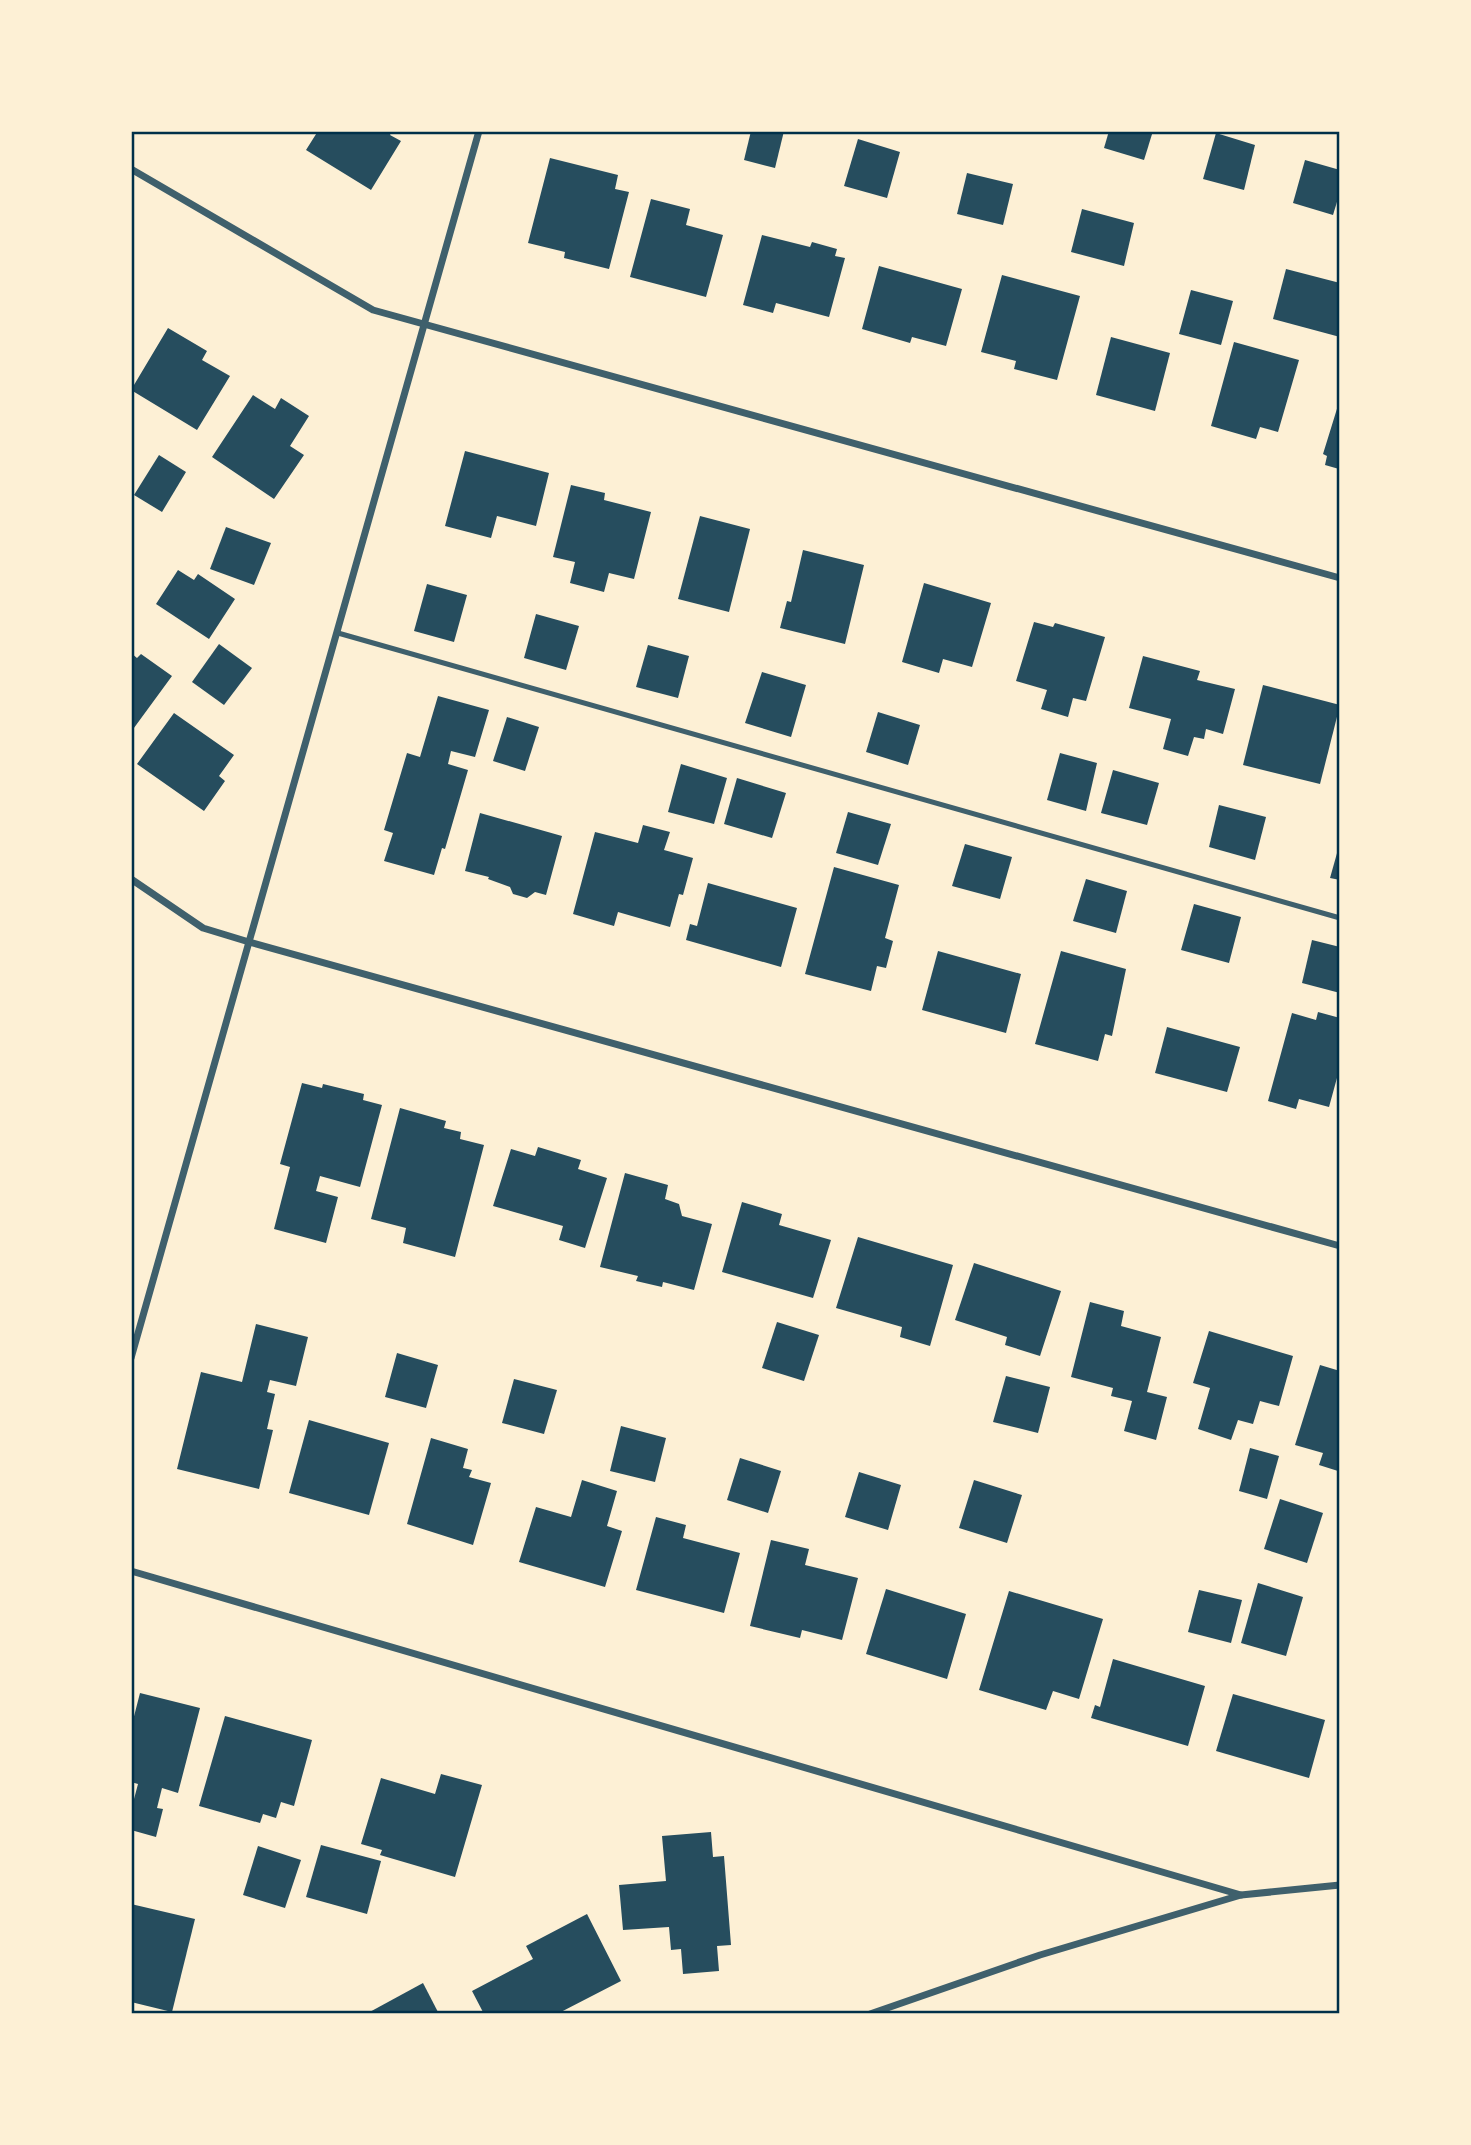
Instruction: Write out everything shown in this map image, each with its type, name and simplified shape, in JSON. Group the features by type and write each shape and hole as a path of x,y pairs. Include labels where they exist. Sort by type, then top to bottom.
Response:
{"street":[{"path":"131,1358 426,327 479,131"},
{"path":"131,169 373,310 426,327 1340,578"},
{"path":"131,879 203,928 249,942 1340,1246"},
{"path":"131,1571 1241,1895"},
{"path":"870,2014 1040,1955 1241,1895 1340,1885"}],"lane":[{"path":"338,633 1340,918"}],"building":[{"path":"318,131 392,131 390,135 401,141 371,190 306,150"},
{"path":"751,131 784,131 775,168 744,160"},
{"path":"1109,131 1153,131 1144,160 1104,148"},
{"path":"1216,133 1255,145 1244,190 1203,179"},
{"path":"858,139 900,152 887,198 844,186"},
{"path":"550,158 618,175 615,189 629,192 609,269 564,258 565,252 528,243"},
{"path":"1305,160 1340,170 1340,192 1333,215 1293,203"},
{"path":"967,173 1013,184 1003,225 957,214"},
{"path":"651,199 690,209 686,225 723,235 706,297 630,277"},
{"path":"1082,209 1134,223 1124,266 1071,252"},
{"path":"762,235 810,247 812,242 837,249 835,256 845,258 829,317 776,303 773,313 743,305"},
{"path":"879,266 962,289 946,346 912,337 910,343 862,329"},
{"path":"1286,269 1340,283 1340,337 1273,319"},
{"path":"1002,275 1080,296 1057,380 1014,369 1016,361 981,352"},
{"path":"1191,290 1233,301 1221,345 1179,334"},
{"path":"168,328 207,351 202,360 230,376 197,430 131,390"},
{"path":"1111,337 1170,353 1155,411 1096,395"},
{"path":"1234,342 1299,360 1278,432 1260,427 1256,439 1211,426"},
{"path":"253,395 275,409 281,398 309,416 290,446 304,455 274,499 212,457"},
{"path":"1340,399 1339,469 1325,465 1327,456 1323,454"},
{"path":"465,451 549,473 536,526 497,516 491,538 445,526"},
{"path":"159,455 186,472 162,512 134,495"},
{"path":"571,485 605,493 604,500 651,512 634,579 609,573 604,592 570,583 575,562 553,557"},
{"path":"700,516 750,529 729,612 678,599"},
{"path":"226,527 271,543 254,585 210,569"},
{"path":"803,550 864,565 845,644 780,628 787,601 791,602"},
{"path":"178,570 194,580 198,574 235,599 209,639 156,604"},
{"path":"924,583 991,603 972,667 943,659 939,673 902,662"},
{"path":"427,584 467,595 454,642 414,631"},
{"path":"536,614 579,626 566,670 524,658"},
{"path":"1034,622 1053,627 1055,623 1105,637 1086,701 1073,698 1068,717 1041,709 1047,690 1016,681"},
{"path":"219,644 252,668 224,705 192,682"},
{"path":"648,645 689,656 678,698 636,687"},
{"path":"131,653 137,658 141,654 172,676 131,732"},
{"path":"1143,656 1200,671 1197,680 1235,689 1223,734 1206,729 1204,739 1194,737 1188,756 1163,749 1171,719 1129,708"},
{"path":"762,672 806,685 791,737 745,723"},
{"path":"1263,685 1340,705 1320,784 1243,765"},
{"path":"438,696 489,710 475,757 451,751 448,764 468,770 445,849 442,848 434,875 384,861 393,833 384,830 407,753 420,757"},
{"path":"878,712 920,725 908,765 866,752"},
{"path":"174,713 234,755 219,776 225,781 204,811 137,764"},
{"path":"507,717 539,727 525,771 493,761"},
{"path":"1060,753 1097,763 1086,811 1047,800"},
{"path":"681,764 727,778 714,824 668,812"},
{"path":"1113,770 1159,783 1147,825 1101,813"},
{"path":"737,778 786,793 772,838 724,824"},
{"path":"1219,805 1266,817 1255,860 1209,847"},
{"path":"848,812 891,824 878,865 836,853"},
{"path":"480,813 562,836 546,895 535,892 527,898 513,894 510,887 488,879 489,877 465,871"},
{"path":"643,825 670,832 664,850 693,858 683,895 679,894 670,927 618,912 614,926 573,914 595,832 638,843"},
{"path":"965,844 1012,857 1000,899 952,886"},
{"path":"1340,846 1340,880 1330,878"},
{"path":"834,867 899,885 885,938 893,941 886,968 877,966 871,991 805,974"},
{"path":"1086,879 1127,891 1116,933 1073,921"},
{"path":"708,883 797,908 781,967 686,940 690,924 697,926"},
{"path":"1194,904 1241,917 1229,963 1181,950"},
{"path":"1312,940 1340,947 1340,993 1302,983"},
{"path":"938,951 1021,974 1006,1033 922,1010"},
{"path":"1061,951 1126,969 1112,1036 1105,1034 1098,1061 1035,1044"},
{"path":"1318,1012 1340,1018 1340,1067 1329,1107 1299,1099 1296,1109 1268,1101 1292,1013 1316,1020"},
{"path":"1167,1027 1240,1047 1227,1092 1155,1073"},
{"path":"302,1083 322,1088 323,1084 364,1094 363,1100 382,1105 360,1187 320,1176 316,1191 338,1197 326,1243 274,1229 290,1167 280,1164"},
{"path":"400,1108 446,1121 444,1128 461,1132 460,1139 484,1145 455,1257 403,1243 406,1228 371,1219"},
{"path":"538,1147 581,1160 578,1169 607,1178 585,1248 559,1240 563,1226 493,1206 511,1149 535,1156"},
{"path":"625,1173 668,1185 665,1199 679,1204 682,1216 712,1224 694,1290 663,1282 662,1287 636,1281 638,1276 600,1267"},
{"path":"742,1202 782,1214 779,1225 831,1240 813,1298 722,1272"},
{"path":"858,1237 953,1265 930,1346 900,1337 902,1327 836,1308"},
{"path":"974,1263 1061,1291 1040,1356 1005,1345 1007,1337 955,1320"},
{"path":"1090,1302 1124,1311 1121,1326 1161,1337 1147,1392 1167,1397 1156,1440 1124,1431 1132,1401 1111,1396 1113,1388 1071,1377"},
{"path":"777,1322 819,1335 804,1381 762,1368"},
{"path":"256,1324 308,1337 296,1386 270,1380 267,1392 275,1394 267,1429 273,1430 259,1489 177,1469 201,1372 242,1382"},
{"path":"1209,1331 1293,1356 1279,1406 1260,1401 1253,1424 1238,1420 1231,1440 1198,1429 1210,1388 1193,1383"},
{"path":"397,1353 438,1365 426,1408 385,1397"},
{"path":"1320,1365 1340,1371 1338,1471 1319,1465 1323,1453 1295,1445"},
{"path":"1006,1376 1050,1387 1038,1433 993,1422"},
{"path":"514,1379 557,1390 544,1434 502,1423"},
{"path":"309,1420 389,1443 369,1515 289,1493"},
{"path":"621,1426 666,1438 655,1482 610,1471"},
{"path":"431,1438 468,1449 463,1468 472,1470 469,1477 491,1483 473,1545 407,1524"},
{"path":"1250,1448 1279,1456 1267,1499 1239,1491"},
{"path":"740,1458 781,1471 768,1513 727,1500"},
{"path":"859,1472 901,1485 888,1530 845,1517"},
{"path":"582,1480 617,1491 607,1526 622,1531 605,1587 519,1562 536,1507 571,1517"},
{"path":"974,1480 1022,1495 1007,1543 959,1528"},
{"path":"1280,1499 1323,1513 1307,1563 1264,1549"},
{"path":"656,1517 686,1525 683,1538 740,1553 724,1613 636,1590"},
{"path":"771,1540 809,1549 805,1565 858,1578 842,1640 802,1630 800,1638 750,1626"},
{"path":"1258,1583 1303,1597 1286,1656 1241,1643"},
{"path":"886,1589 966,1614 947,1679 866,1654"},
{"path":"1199,1590 1242,1600 1231,1643 1188,1632"},
{"path":"1009,1591 1103,1619 1079,1699 1053,1691 1046,1710 979,1690"},
{"path":"1113,1659 1205,1686 1188,1746 1091,1718 1095,1705 1100,1707"},
{"path":"140,1693 200,1708 178,1793 162,1788 157,1808 163,1809 156,1837 131,1830 131,1798 134,1799 138,1784 131,1782 131,1728"},
{"path":"1233,1694 1325,1720 1309,1778 1216,1751"},
{"path":"225,1716 312,1740 294,1806 281,1802 276,1818 263,1814 260,1823 199,1806"},
{"path":"441,1774 482,1785 455,1877 380,1855 382,1850 361,1844 381,1778 435,1794"},
{"path":"711,1832 713,1857 724,1856 731,1945 717,1946 719,1971 683,1974 681,1949 671,1950 669,1927 623,1930 619,1885 666,1881 662,1836"},
{"path":"321,1845 381,1861 367,1914 306,1897"},
{"path":"258,1846 301,1860 285,1908 243,1895"},
{"path":"131,1904 195,1919 172,2012 131,2002"},
{"path":"587,1914 621,1981 557,2014 484,2014 472,1991 533,1959 526,1946"},
{"path":"423,1983 439,2014 366,2014"}]}
